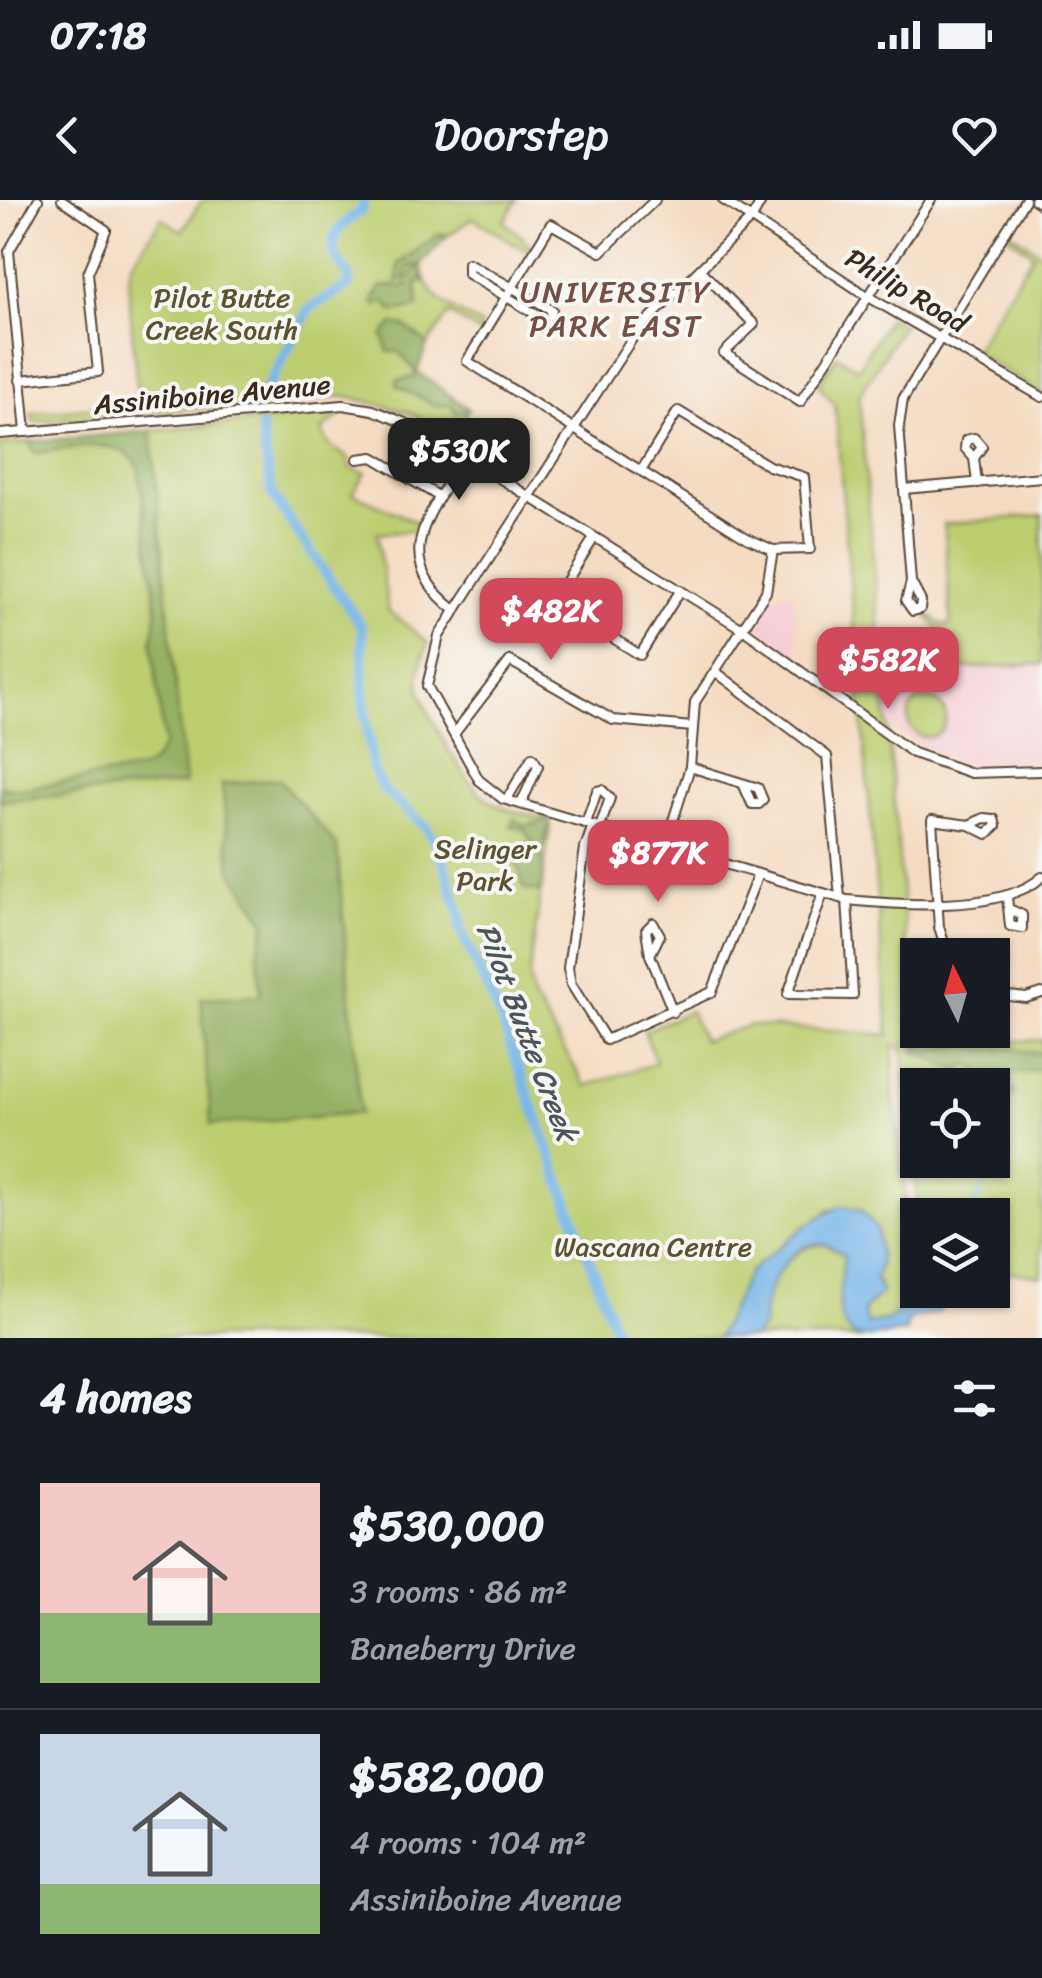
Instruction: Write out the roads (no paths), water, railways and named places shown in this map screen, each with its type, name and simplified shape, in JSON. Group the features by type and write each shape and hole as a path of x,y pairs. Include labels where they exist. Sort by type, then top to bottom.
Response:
{"street":[{"path":"26,432 9,251 38,200"},
{"path":"20,380 98,372 88,272 106,230 62,200"},
{"path":"641,470 678,411 769,466 804,477 810,550 773,550 574,430 466,361 551,224 601,252 656,200"},
{"name":"Philip Road","path":"724,200 867,296 1042,397"},
{"path":"762,200 752,218 644,322 439,636 426,686 479,780 489,792 521,804 843,899 937,902 1007,896 1042,878"},
{"path":"700,270 754,324 724,353 800,402 930,200"},
{"path":"911,582 899,426 903,399 937,337 1025,200"},
{"path":"1036,200 1042,205"},
{"path":"468,264 512,287 552,310 549,322 504,299 468,274 468,264"},
{"path":"0,308 13,307"},
{"name":"Assiniboine Avenue","path":"0,434 343,405 398,418 533,497 744,630 927,760 971,773 1042,770"},
{"path":"456,610 433,592 419,563 421,531 464,456"},
{"path":"358,459 373,457 440,497"},
{"path":"974,458 976,483"},
{"path":"904,488 1042,476"},
{"path":"594,538 554,601 640,654 680,591"},
{"path":"665,846 690,767 695,702 766,592 773,550"},
{"path":"454,734 510,661 613,720 693,728"},
{"path":"716,672 827,756 853,995 788,994 823,893"},
{"path":"506,799 532,757 538,766 521,804"},
{"path":"690,767 744,786"},
{"path":"944,938 937,902 932,820 969,826"},
{"path":"593,825 584,848 569,950 571,984 606,1040 712,992 758,874"},
{"path":"1007,896 1011,910"},
{"path":"650,955 674,1012"},
{"path":"1010,996 1026,998 1042,993"}],"water":[{"path":"841,1206 859,1209 877,1230 880,1264 875,1279 882,1293 863,1311 867,1324 887,1321 904,1308 941,1308 939,1312 909,1320 905,1332 858,1337 849,1332 841,1312 844,1255 823,1244 811,1245 799,1250 779,1272 766,1300 764,1325 753,1338 717,1338 749,1272 808,1224"}],"waterway":[{"name":"Pilot Butte Creek","path":"262,397 309,309 348,286 350,277 336,256 334,240 362,210 364,200"},
{"name":"Pilot Butte Creek","path":"261,427 272,495 362,627 364,705 373,769 383,789 426,827 439,848 461,917 460,929 501,1019 618,1338"},
{"name":"Pilot Butte Creek","path":"398,803 400,796"},
{"path":"979,1198 987,1178"}],"district":[{"name":"UNIVERSITY PARK EAST","path":"616,309"}],"park label":[{"name":"Pilot Butte Creek South","path":"222,313"},
{"name":"Selinger Park","path":"485,864"},
{"name":"Wascana Centre","path":"653,1246"}]}
